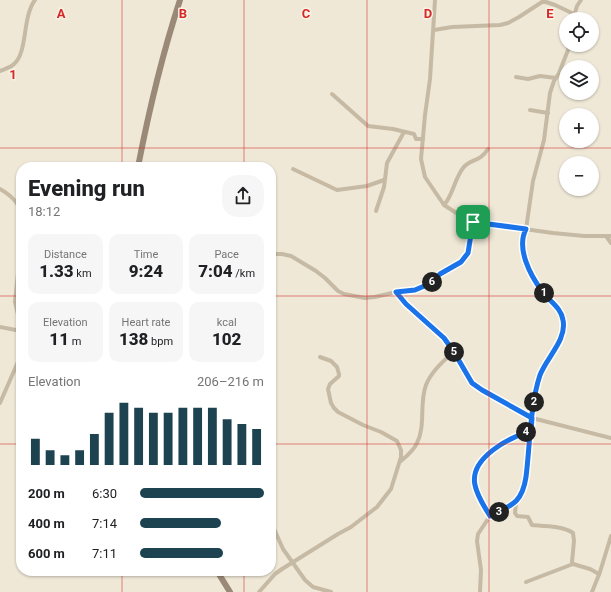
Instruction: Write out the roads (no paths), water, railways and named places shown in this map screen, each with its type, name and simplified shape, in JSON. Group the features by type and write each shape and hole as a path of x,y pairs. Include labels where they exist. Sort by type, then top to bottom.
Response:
{"main road":[{"path":"139,162 150,107 170,30 180,0"},
{"path":"220,576 230,592"}],"street":[{"path":"0,71 13,66 18,59 27,16 30,7 35,0"},
{"path":"435,0 430,79 421,159 425,177 444,205 473,222 553,233 609,236 611,244"},
{"path":"575,12 581,0"},
{"path":"434,30 452,27 500,25 508,23 546,1 566,12"},
{"path":"567,52 550,93 544,140 533,180 526,229 523,235 525,255 530,271 542,292 560,310 564,329 538,380 535,392 525,483 522,493 516,503 515,513 517,516 528,517 532,525 563,529 572,533 574,541 573,564"},
{"path":"516,77 528,79 540,76 556,78"},
{"path":"332,94 368,126 393,128 414,134 416,139 423,139"},
{"path":"530,110 548,113"},
{"path":"376,211 384,187 387,163 404,132"},
{"path":"444,205 449,200 452,190 464,166 481,158 488,149"},
{"path":"293,169 336,190 367,186 384,180"},
{"path":"0,189 10,196 16,203"},
{"path":"276,254 291,256 316,271 338,291 344,294 366,298 415,290 429,284 440,274 461,262 468,253 473,222"},
{"path":"16,292 16,306"},
{"path":"396,292 406,304 444,338 472,383 482,390 532,418 611,438"},
{"path":"0,328 16,330"},
{"path":"399,462 412,450 419,438 424,394 427,383 432,375 454,352"},
{"path":"276,573 292,562 351,527 377,507 391,489 399,462 402,457 397,441 338,412 334,408 331,403 328,389 330,384 339,376 339,374 337,368 331,361 320,357"},
{"path":"0,403 16,366"},
{"path":"490,516 474,484 476,472 483,459 489,453 518,435 531,431"},
{"path":"480,592 482,570 477,538 479,531 490,516 505,510 516,503"},
{"path":"276,534 281,546 305,580 313,587 331,592"},
{"path":"592,592 611,536"},
{"path":"526,582 573,564 590,569 599,574"},
{"path":"259,592 273,576"}]}
